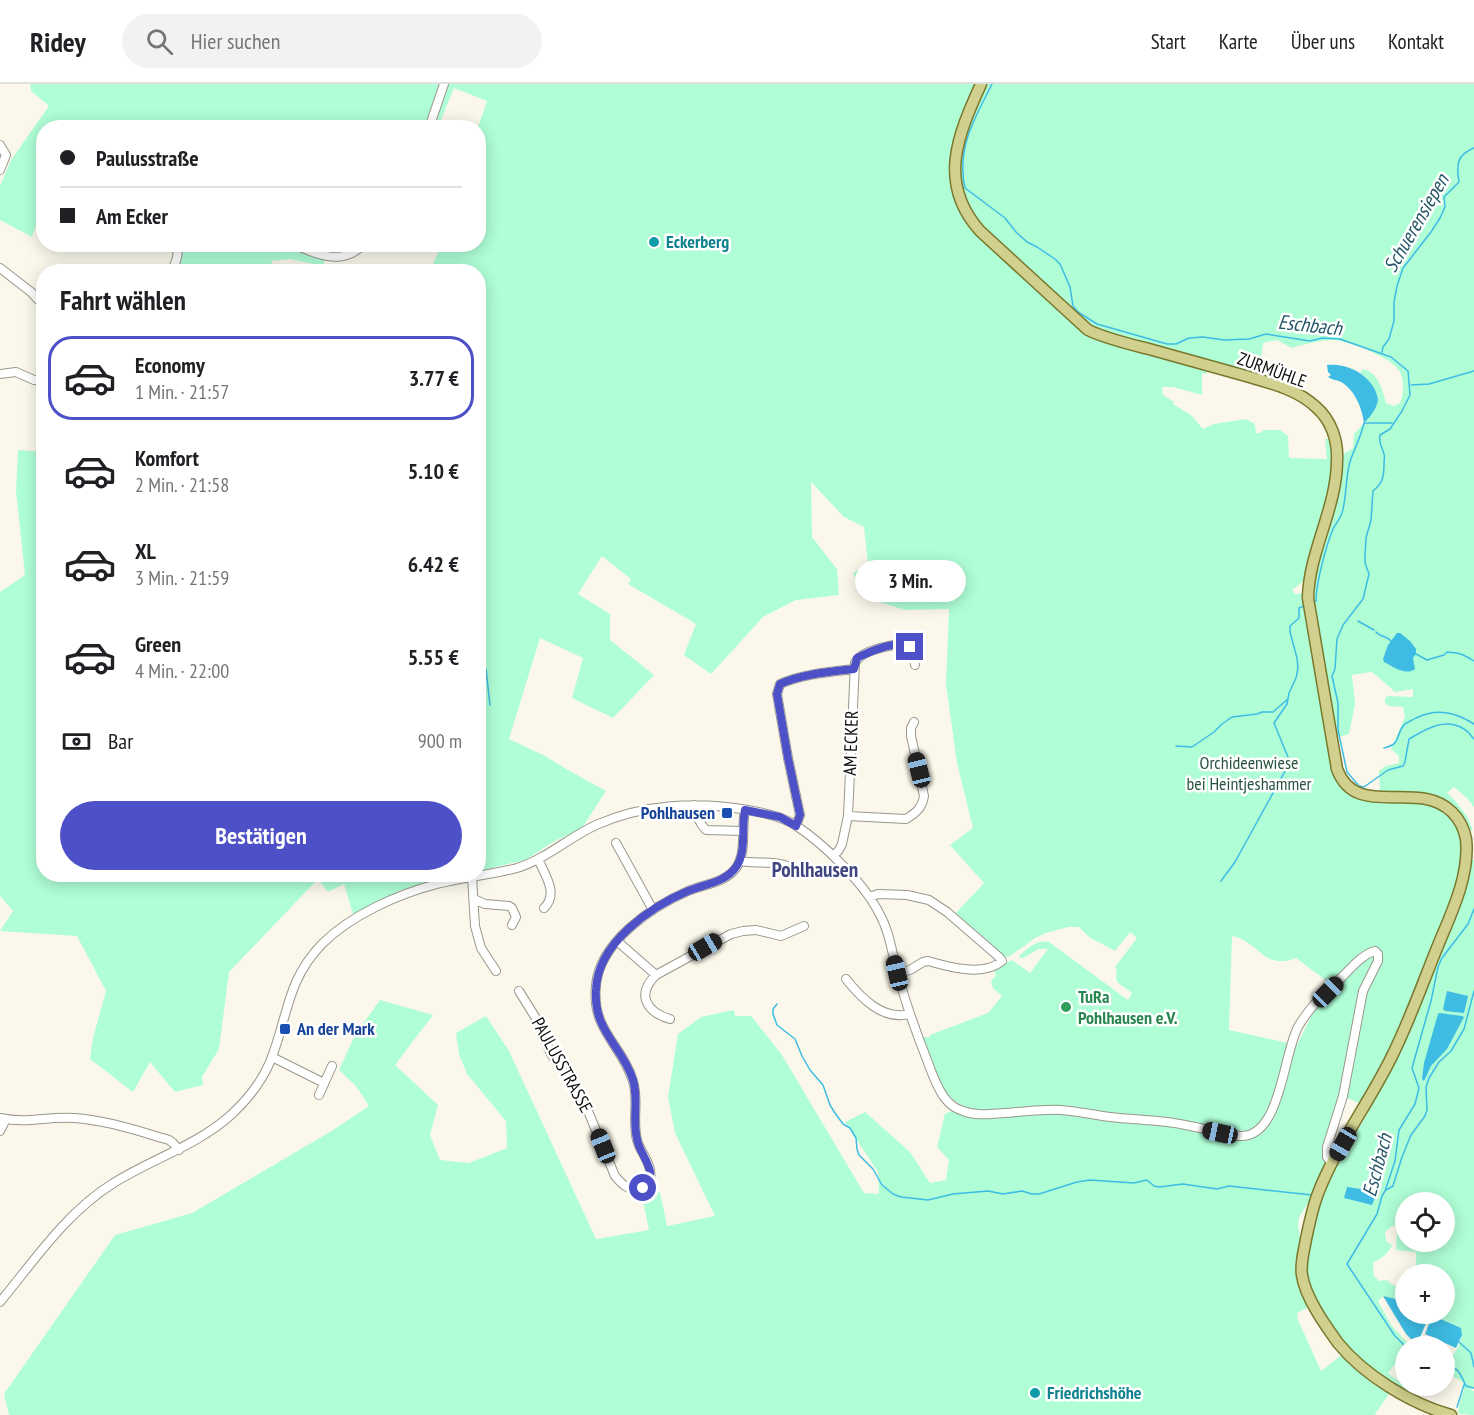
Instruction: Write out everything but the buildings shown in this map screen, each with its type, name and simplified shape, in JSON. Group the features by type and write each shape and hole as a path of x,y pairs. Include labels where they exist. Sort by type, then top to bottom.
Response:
{"main road":[{"name":"ZURMÜHLE","path":"981,84 962,128 955,177 958,195 964,210 993,243 1088,330 1124,343 1276,385 1316,406 1329,422 1332,430 1336,447 1337,472 1312,571 1308,598 1334,756 1339,774 1348,788 1363,795 1420,797 1444,805 1460,822 1466,844 1464,869 1457,898 1398,1042 1317,1196 1307,1235 1302,1277 1328,1328 1355,1361 1415,1402 1438,1413 1451,1415"}],"street":[{"path":"432,120 444,84"},
{"path":"0,145 6,155 0,170"},
{"path":"315,252 339,257 354,252"},
{"path":"0,268 36,297"},
{"path":"0,374 16,372 36,380"},
{"path":"796,826 800,815 777,694 780,684 823,672 854,669 857,658 900,644 910,647 915,665"},
{"name":"AM ECKER","path":"833,856 842,843 848,816 854,669"},
{"path":"848,816 906,819 919,810 924,796 911,736 914,722"},
{"path":"486,873 516,868 538,859 608,820 654,809 694,805 726,807 780,817 796,826 833,856 870,897 888,933 910,1014 934,1078 945,1100 966,1113 1060,1110 1171,1123 1245,1137 1260,1129 1267,1121 1281,1087 1298,1028 1315,1004 1352,967 1370,952 1376,951 1378,961 1363,991 1343,1096 1328,1147 1327,1157 1332,1164"},
{"path":"694,805 696,815 706,830 743,831"},
{"path":"745,810 740,861 781,863 790,867"},
{"path":"616,843 635,868 653,910"},
{"path":"538,859 552,898 544,908"},
{"name":"PAULUSSTRASSE","path":"519,991 537,1020 552,1054 583,1098 615,1176 629,1188 636,1190 643,1188 649,1181 650,1172 636,1137 635,1086 597,1012 595,997 597,976 607,953 643,917 688,891 723,879 740,861"},
{"path":"0,1302 49,1242 90,1200 126,1176 213,1130 247,1100 257,1087 272,1057 287,1005 298,977 321,945 344,926 365,913 402,895 445,882"},
{"path":"470,882 474,899 475,926 481,948 496,971"},
{"path":"870,897 878,894 907,895 929,900 947,912 1002,961 993,967 961,969 928,961 910,970 897,973"},
{"path":"474,899 485,904 509,906 512,908 514,921"},
{"path":"670,1019 654,1012 646,1002 646,988 656,975 730,933 756,930 781,936 804,926"},
{"path":"617,941 656,975"},
{"path":"846,979 863,1000 876,1008 899,1016 910,1014"},
{"path":"272,1057 324,1083"},
{"path":"319,1095 332,1065"},
{"path":"0,1131 3,1118 31,1121 86,1119 169,1140 179,1150"}],"green space":[{"name":"Orchideenwiese bei Heintjeshammer","path":"30,84 977,84 957,129 951,162 957,201 1078,325 1209,369 1206,374 1202,373 1202,395 1173,387 1162,387 1163,395 1191,415 1203,429 1214,424 1246,419 1255,424 1256,433 1264,430 1280,430 1288,436 1289,458 1327,459 1325,439 1331,438 1333,475 1304,581 1292,590 1296,595 1306,592 1332,761 1365,800 1403,803 1408,801 1429,802 1452,817 1462,835 1461,863 1444,922 1396,1039 1362,1104 1347,1098 1337,1098 1323,1152 1325,1167 1312,1197 1299,1217 1298,1226 1311,1306 1297,1313 1298,1320 1321,1371 1344,1353 1392,1390 1376,1415 9,1415 4,1394 115,1235 192,1213 330,1132 369,1106 356,1086 339,1070 355,1035 380,1000 433,1015 395,1065 438,1105 430,1135 440,1160 469,1163 507,1148 506,1121 467,1074 459,1054 456,1033 486,1016 509,1051 596,1239 649,1230 642,1196 660,1192 667,1226 715,1216 675,1133 668,1097 678,1034 701,1017 734,1010 735,1016 751,1016 782,1055 864,1193 879,1194 878,1172 845,1122 865,1112 910,1152 930,1183 946,1180 949,1160 937,1147 945,1114 963,1106 954,1100 941,1085 922,1037 930,1037 930,1035 988,1013 1002,996 993,988 991,981 996,975 993,969 1012,960 1030,973 1048,949 1039,949 1023,958 1019,956 1029,947 1045,941 1128,1000 1132,993 1117,982 1115,967 1137,938 1130,932 1115,951 1089,937 1079,927 1068,927 1035,938 1010,956 1005,957 956,913 984,883 950,845 973,828 957,763 946,684 949,609 904,610 865,597 853,573 868,564 864,527 844,517 811,482 812,537 837,569 839,595 796,600 763,617 711,674 684,655 696,624 628,584 631,579 602,556 578,594 610,614 610,640 654,675 613,718 572,698 583,658 540,638 509,739 545,756 606,791 582,828 553,842 525,860 486,869 486,264 433,264 438,252 486,252 486,120 480,120 487,101 454,88 441,120 39,120 49,106 31,91","holes":["1232,936 1249,943 1262,954 1276,961 1296,958 1328,982 1297,1045 1229,1030"]},
{"path":"985,84 1474,84 1474,807 1454,787 1447,793 1463,810 1473,831 1468,829 1442,800 1429,794 1380,793 1379,771 1386,766 1399,763 1399,756 1391,749 1405,717 1403,707 1389,706 1385,703 1385,698 1389,696 1413,697 1413,689 1395,692 1371,672 1352,675 1355,704 1349,734 1334,738 1311,592 1340,456 1353,448 1354,434 1370,416 1367,378 1360,373 1363,369 1373,374 1379,382 1386,403 1394,406 1400,403 1402,395 1403,380 1400,372 1385,359 1348,343 1328,340 1292,348 1277,340 1263,343 1259,377 1091,328 980,225 961,193 959,179 961,144"},
{"path":"36,124 36,225 32,237 0,220 0,186 11,160"},
{"path":"172,252 326,252 323,264 290,259 271,261 272,264 170,264 173,258"},
{"path":"18,450 36,451 36,882 315,882 229,972 219,1049 202,1077 203,1085 175,1092 150,1062 133,1092 90,1059 93,1038 106,991 77,936 0,931 13,911 0,896 0,592 25,575 16,491"},
{"path":"1468,859 1474,860 1474,1388 1470,1390 1474,1391 1474,1415 1458,1414 1464,1390 1463,1382 1455,1378 1455,1352 1460,1342 1461,1328 1452,1324 1455,1324 1455,1264 1416,1264 1416,1252 1455,1252 1455,1192 1395,1192 1395,1226 1385,1232 1386,1241 1392,1245 1384,1256 1373,1263 1374,1276 1379,1281 1387,1280 1395,1286 1395,1299 1383,1296 1378,1301 1392,1326 1401,1336 1395,1336 1395,1364 1388,1373 1395,1378 1395,1385 1382,1378 1343,1344 1312,1295 1306,1271 1315,1217 1340,1159 1368,1113 1368,1107"},
{"path":"320,882 429,882 399,891 353,914 344,884 328,892"}],"water":[{"path":"1327,365 1355,370 1367,379 1375,390 1378,402 1364,423 1362,411 1354,395 1346,385 1328,377 1331,375"},
{"path":"1397,633 1410,641 1416,649 1413,658 1415,669 1411,671 1400,670 1384,662 1388,645"},
{"path":"1447,991 1468,996 1464,1013 1443,1009"},
{"path":"1439,1013 1464,1017 1447,1049 1431,1066 1424,1081 1422,1079 1424,1063"},
{"path":"1347,1187 1377,1193 1372,1205 1344,1198"},
{"path":"1383,1296 1395,1299 1395,1316"},
{"path":"1400,1324 1426,1324 1421,1336 1406,1334"},
{"path":"1429,1324 1452,1324 1461,1328 1462,1335 1456,1348 1455,1336 1425,1334"}],"waterway":[{"name":"Eschbach","path":"992,84 965,146 963,160 965,188 1005,218 1027,242 1060,264 1070,287 1073,306 1078,312 1097,324 1167,344 1176,344 1189,338 1249,339 1266,334 1310,341 1322,338 1340,339 1391,357 1408,371 1410,395 1390,429 1380,435 1384,472 1381,482 1373,491 1365,556 1369,574 1363,599 1343,625 1337,639 1335,669 1332,676 1338,703 1338,730 1347,772 1359,786 1364,787 1388,770 1403,766 1409,739 1429,728 1450,724 1465,730 1474,739"},
{"name":"Schuerensiepen","path":"1382,352 1389,339 1394,321 1394,302 1403,268 1440,218 1445,207 1444,197 1459,182 1458,165 1461,157 1474,148"},
{"path":"1411,385 1429,384 1474,371"},
{"path":"1312,602 1316,601 1330,536 1342,513 1348,468 1364,423 1392,423"},
{"path":"1221,881 1235,862 1290,762 1274,723 1287,704 1298,668 1290,626 1299,618 1299,608 1306,605"},
{"path":"1358,621 1374,630"},
{"path":"1376,632 1391,641"},
{"path":"1416,654 1427,660 1452,652 1474,661"},
{"path":"486,669 490,705"},
{"path":"1176,746 1192,747 1232,717 1273,712 1288,699"},
{"path":"1384,748 1396,742 1405,724 1431,713 1453,714 1474,724"},
{"name":"Eschbach","path":"1395,1336 1347,1264 1377,1214 1395,1161 1399,1130 1415,1104 1419,1088 1412,1068 1438,967 1442,958 1468,924 1474,909"},
{"path":"1386,1190 1393,1186 1411,1135 1425,1116 1426,1087 1429,1078 1439,1062 1451,1051 1464,1029 1474,991"},
{"path":"777,1004 773,1009 777,1025 795,1039 810,1070 823,1085 830,1105 856,1138 859,1155 873,1169 882,1185 901,1197 928,1200 953,1194 988,1191 1003,1194 1022,1191 1039,1194 1090,1180 1134,1183 1147,1180 1159,1187 1183,1184 1217,1189 1229,1186 1312,1195"},
{"path":"1459,1342 1471,1353 1474,1367"},
{"name":"Eschbach","path":"1455,1369 1466,1386 1474,1388"},
{"path":"1457,1407 1464,1385"}],"place":[{"name":"Eckerberg","path":"654,242"},
{"name":"Pohlhausen","path":"727,813"},
{"name":"TuRa Pohlhausen e.V.","path":"1066,1007"},
{"name":"An der Mark","path":"285,1029"},
{"name":"Friedrichshöhe","path":"1035,1393"}],"district":[{"name":"Pohlhausen","path":"815,870"}],"route":[{"path":"643,1188 649,1181 650,1172 636,1137 636,1098 633,1078 605,1032 597,1012 596,985 601,965 617,941 643,917 688,891 728,876 740,861 745,810 780,817 796,826 800,815 777,694 780,684 823,672 854,669 857,658 893,645 905,644 910,647"}]}
